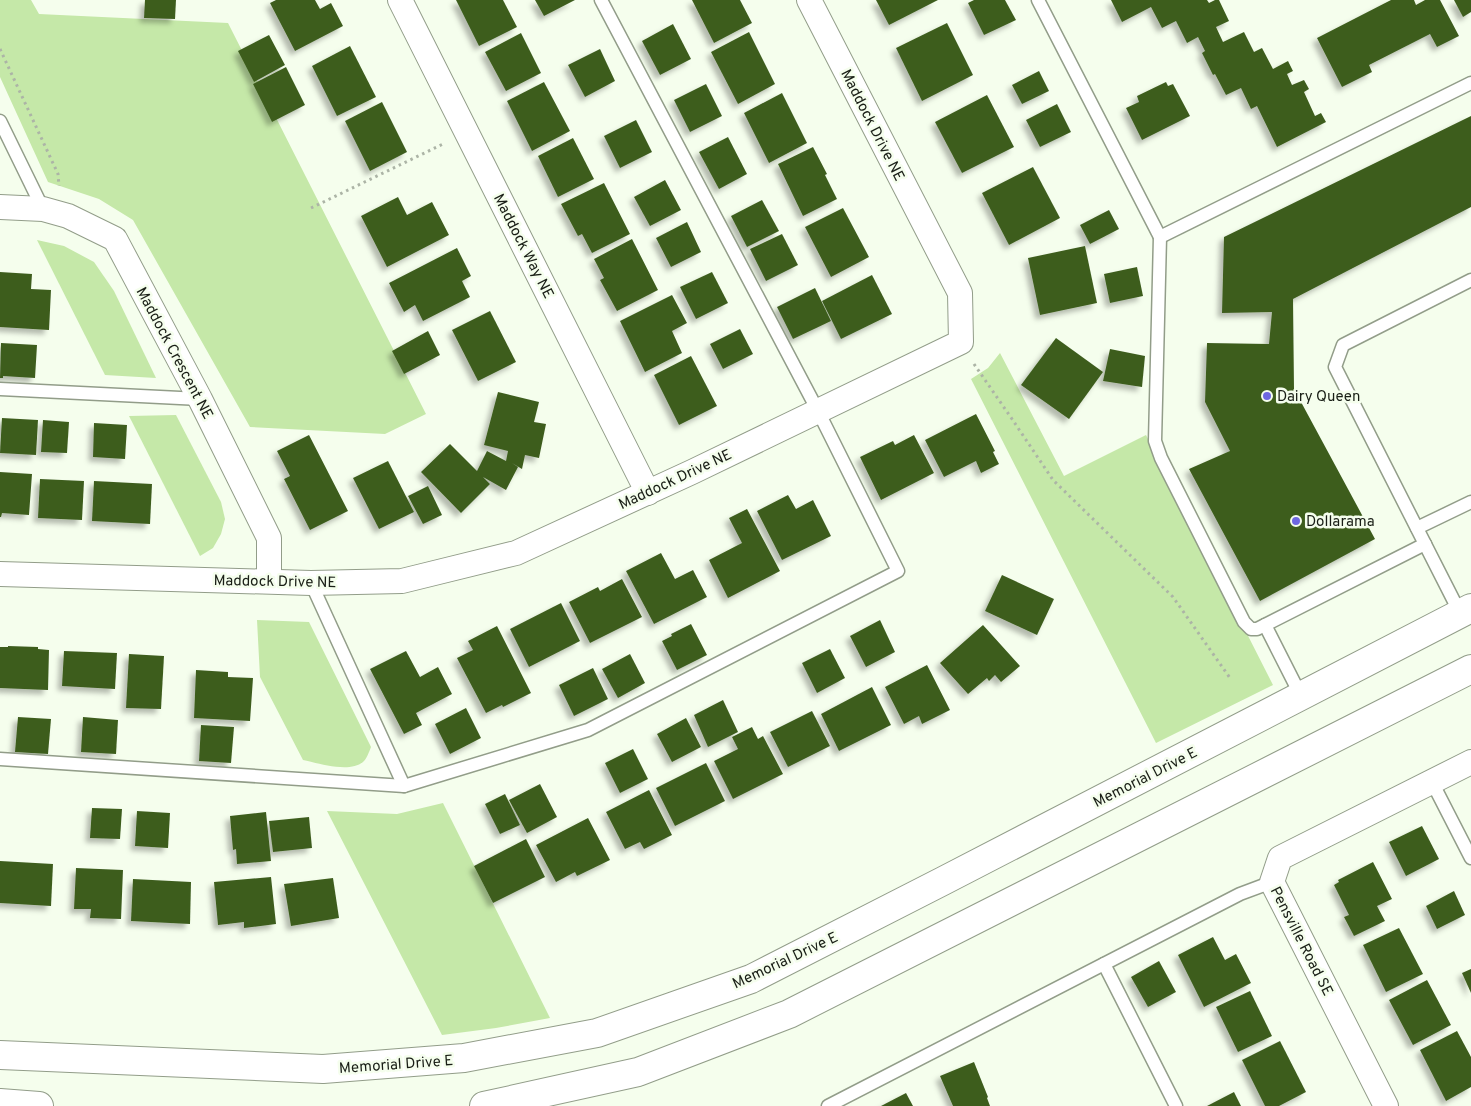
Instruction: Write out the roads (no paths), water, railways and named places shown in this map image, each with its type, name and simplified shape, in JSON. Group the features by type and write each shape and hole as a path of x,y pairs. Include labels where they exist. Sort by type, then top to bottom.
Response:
{"main road":[{"name":"Memorial Drive E","path":"0,1054 323,1069 464,1058 597,1033 751,979 952,877 1466,610"},
{"path":"484,1106 638,1072 789,1014 1471,669"},
{"path":"0,1103 39,1106"}],"street":[{"name":"Maddock Way NE","path":"400,0 648,493"},
{"name":"Maddock Drive NE","path":"0,574 311,583 402,581 516,554 648,493 961,342 960,293 809,0"},
{"name":"Maddock Crescent NE","path":"0,207 43,210 68,216 114,238 200,399 269,538 269,581"},
{"name":"Pensville Road SE","path":"1386,1106 1272,882 1280,858 1471,762"}],"lane":[{"path":"0,759 404,786 588,730 898,571 818,412 601,0"},
{"path":"1038,0 1160,236 1155,441 1161,458 1244,622 1251,629 1258,629 1425,544"},
{"path":"1160,236 1471,83"},
{"path":"0,121 43,210"},
{"path":"1466,610 1425,544 1335,367 1343,345 1471,280"},
{"path":"0,389 200,399"},
{"path":"1417,528 1471,502"},
{"path":"311,583 404,786"},
{"path":"1265,625 1301,696"},
{"path":"1432,782 1471,858"},
{"path":"828,1106 1240,894 1272,882"},
{"path":"1104,964 1176,1106"}],"place":[{"name":"Dairy Queen","path":"1267,396"},
{"name":"Dollarama","path":"1296,521"}]}
